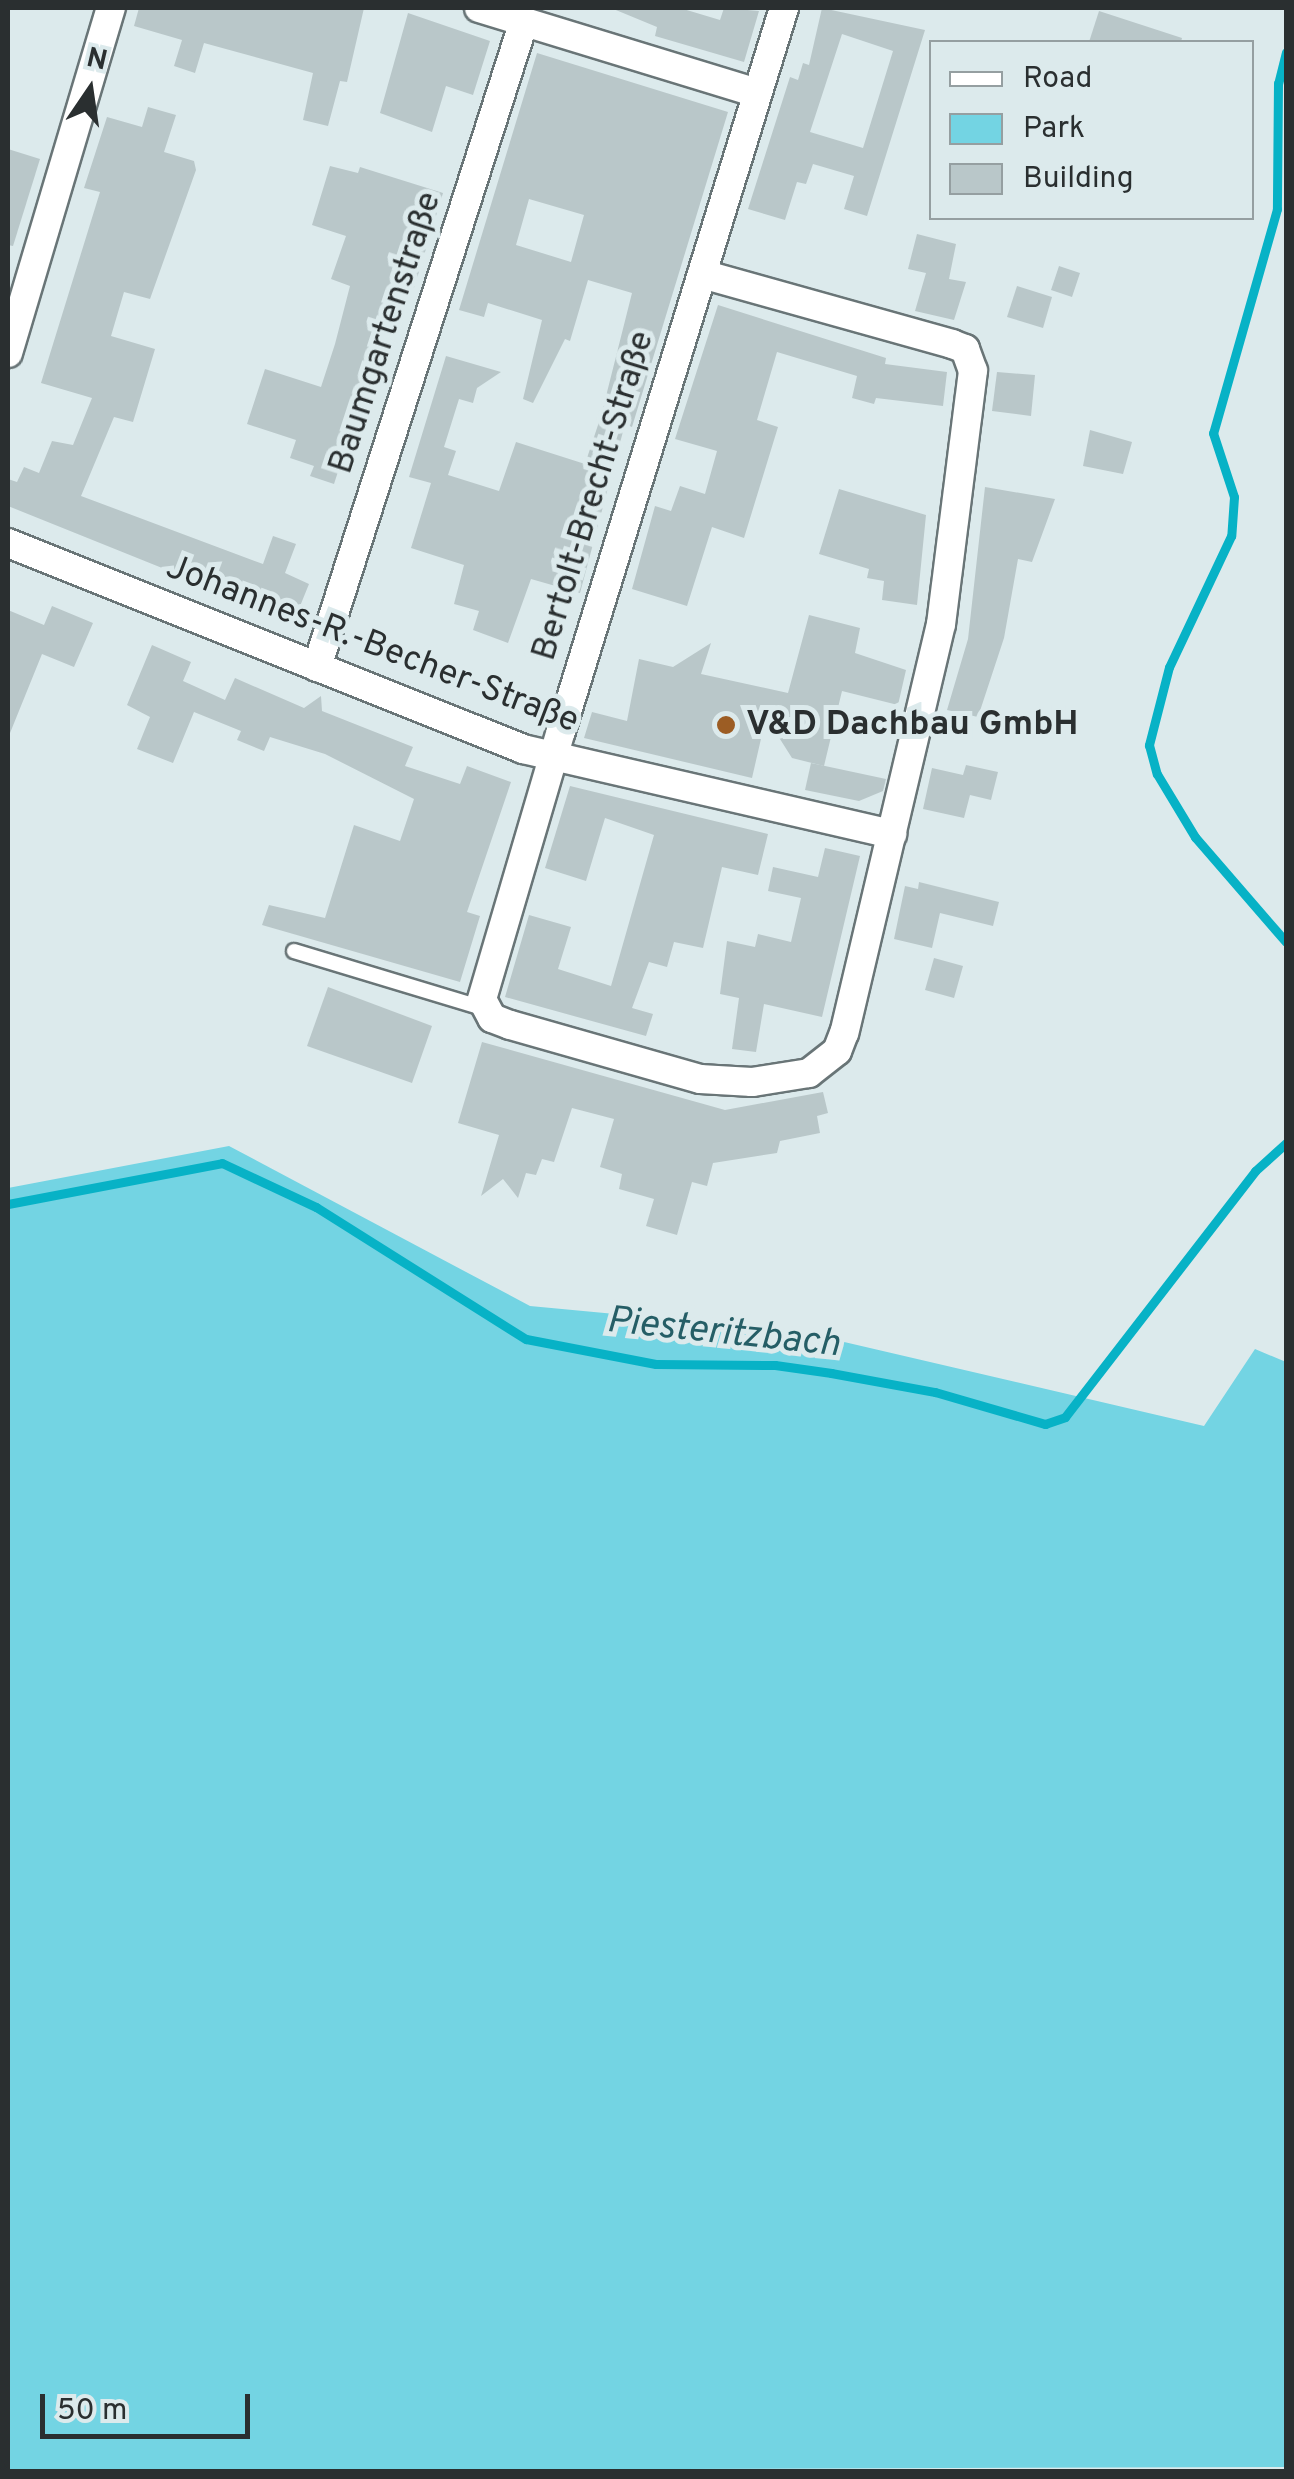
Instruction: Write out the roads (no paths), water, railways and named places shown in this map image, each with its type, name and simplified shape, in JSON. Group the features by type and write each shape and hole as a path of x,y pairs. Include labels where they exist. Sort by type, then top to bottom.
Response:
{"street":[{"path":"8,353 111,8"},
{"path":"479,8 757,93"},
{"name":"Bertolt-Brecht-Straße","path":"483,1008 553,758 784,8"},
{"name":"Baumgartenstraße","path":"317,666 524,21"},
{"path":"483,1008 510,1025 700,1079 752,1082 809,1073 837,1051 844,1033 947,590 972,360 952,344 702,274"},
{"name":"Johannes-R.-Becher-Straße","path":"8,543 553,758 892,834"}],"lane":[{"path":"294,951 483,1008"}],"waterway":[{"name":"Piesteritzbach","path":"1286,52 1278,83 1277,209 1213,433 1234,497 1231,536 1169,667 1149,745 1157,774 1195,837 1286,942"},
{"name":"Piesteritzbach","path":"8,1204 222,1163 316,1207 526,1339 656,1364 775,1365 831,1373 935,1392 1045,1424 1065,1417 1255,1171 1286,1143"}],"place":[{"name":"V&D Dachbau GmbH","path":"726,725"}]}
